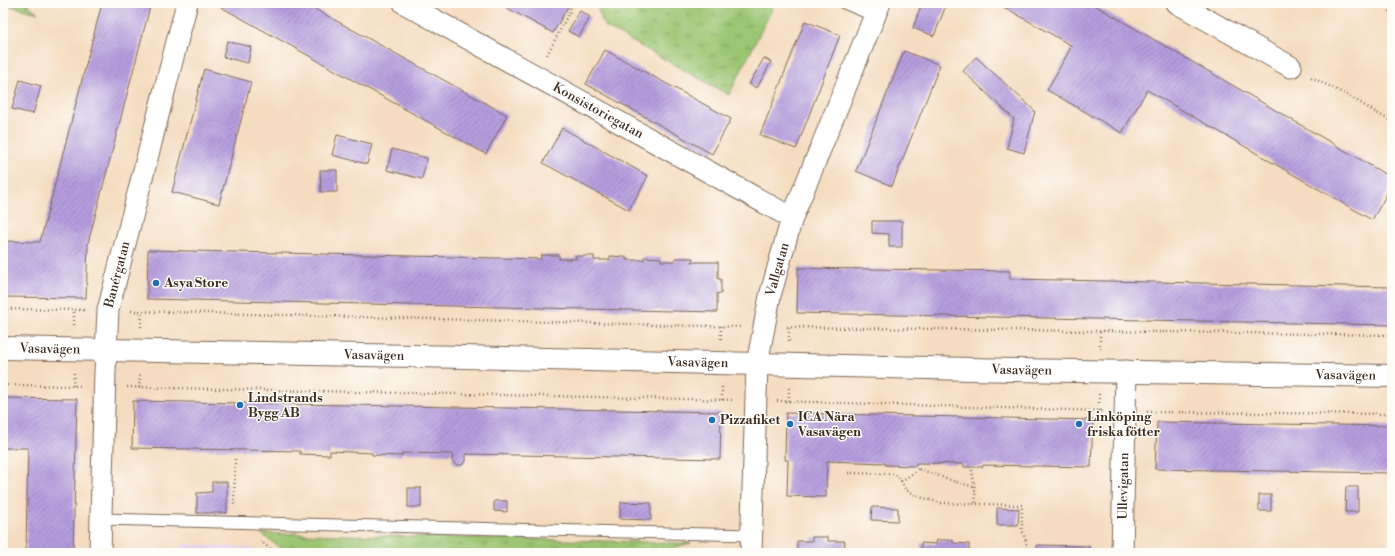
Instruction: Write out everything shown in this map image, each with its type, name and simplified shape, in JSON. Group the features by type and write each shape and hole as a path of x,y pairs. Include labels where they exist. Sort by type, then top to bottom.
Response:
{"main road":[{"name":"Vasavägen","path":"3,348 383,355 1014,370 1392,376"}],"street":[{"name":"Banérgatan","path":"100,553 108,310 187,3"},
{"name":"Konsistoriegatan","path":"404,3 792,218"},
{"path":"1177,3 1291,67"},
{"name":"Vallgatan","path":"751,544 757,364 763,328 780,258 792,218 877,10"},
{"name":"Ullevigatan","path":"1122,553 1126,371"}],"lane":[{"path":"844,3 877,10"},
{"path":"101,519 233,522 751,544"}],"path":[{"path":"536,75 570,11 571,3"},
{"path":"1388,3 1392,20"},
{"path":"1291,67 1349,96 1392,122"},
{"path":"3,309 108,310 763,328 1392,335"},
{"path":"3,385 756,401 1125,411 1392,414"},
{"path":"233,522 235,459"},
{"path":"901,481 919,468 959,484 975,487"},
{"path":"972,470 976,504"},
{"path":"848,473 893,474 898,476 906,490 934,501 953,504 1022,505 1022,530 1026,541 1027,553"}],"shaded area":[{"path":"182,544 252,548 262,553 181,553"}],"green space":[{"path":"26,3 38,13 3,4"},
{"path":"596,3 775,3 729,95 604,26"},
{"path":"260,533 691,543 656,553 288,553"}],"building":[{"path":"102,3 151,3 88,243 86,298 3,297 3,241 40,242"},
{"path":"223,3 304,3 507,115 486,154 221,7"},
{"path":"498,3 570,3 553,33"},
{"path":"922,3 947,3 934,36 913,28"},
{"path":"997,3 1091,3 1392,178 1392,185 1372,220 1147,90 1122,133 1047,90 1072,46"},
{"path":"1298,3 1315,3 1315,4 1298,7"},
{"path":"580,11 590,17 579,37 568,31"},
{"path":"805,21 840,35 796,149 760,135"},
{"path":"227,41 251,47 248,63 223,57"},
{"path":"605,50 731,119 712,154 586,84"},
{"path":"904,51 940,65 892,186 856,171"},
{"path":"976,57 1035,111 1024,153 1007,148 1014,119 963,71"},
{"path":"764,58 771,62 757,88 749,84"},
{"path":"204,69 251,82 219,204 172,192"},
{"path":"20,80 41,86 33,114 12,109"},
{"path":"562,128 648,176 629,210 543,163"},
{"path":"337,135 372,144 367,164 332,155"},
{"path":"392,149 427,158 422,179 387,170"},
{"path":"320,170 337,170 337,192 321,192"},
{"path":"872,221 902,221 902,247 889,247 889,234 872,233"},
{"path":"148,250 541,259 541,255 559,255 559,259 576,259 575,256 594,256 594,260 610,260 610,256 626,257 626,260 644,260 644,257 661,258 661,261 675,261 675,258 693,258 692,262 718,262 718,279 721,279 721,294 717,293 717,312 147,299"},
{"path":"798,268 1010,271 1010,279 1392,287 1392,325 797,313"},
{"path":"3,398 77,399 73,553 26,553 28,448 3,448"},
{"path":"133,401 721,412 720,459 466,454 466,461 462,465 456,465 452,461 453,454 402,453 402,456 330,451 330,455 300,454 300,451 132,448"},
{"path":"786,413 1093,420 1091,467 983,465 983,467 964,467 964,464 916,463 916,466 885,465 885,463 827,461 826,497 787,496 788,460 785,460"},
{"path":"1157,422 1392,426 1392,473 1155,469"},
{"path":"212,482 227,482 227,513 197,513 197,493 212,492"},
{"path":"1346,487 1358,487 1358,512 1345,512"},
{"path":"408,488 421,488 421,507 408,507"},
{"path":"1259,495 1271,495 1271,511 1259,511"},
{"path":"494,501 507,501 507,512 494,511"},
{"path":"621,502 651,503 651,520 620,519"},
{"path":"872,507 898,508 898,521 871,520"},
{"path":"997,508 1019,509 1018,525 997,525"},
{"path":"812,537 828,537 828,541 845,541 844,553 797,553 797,541 812,541"},
{"path":"937,540 953,540 953,543 969,544 969,553 921,553 921,543 936,544"},
{"path":"1037,545 1089,546 1089,553 1037,553"},
{"path":"129,551 152,552 152,553 129,553"}],"place":[{"name":"Asya Store","path":"156,283"},
{"name":"Lindstrands Bygg AB","path":"240,405"},
{"name":"Pizzafiket","path":"712,420"},
{"name":"ICA Nära Vasavägen","path":"790,424"},
{"name":"Linköping friska fötter","path":"1079,424"}]}
